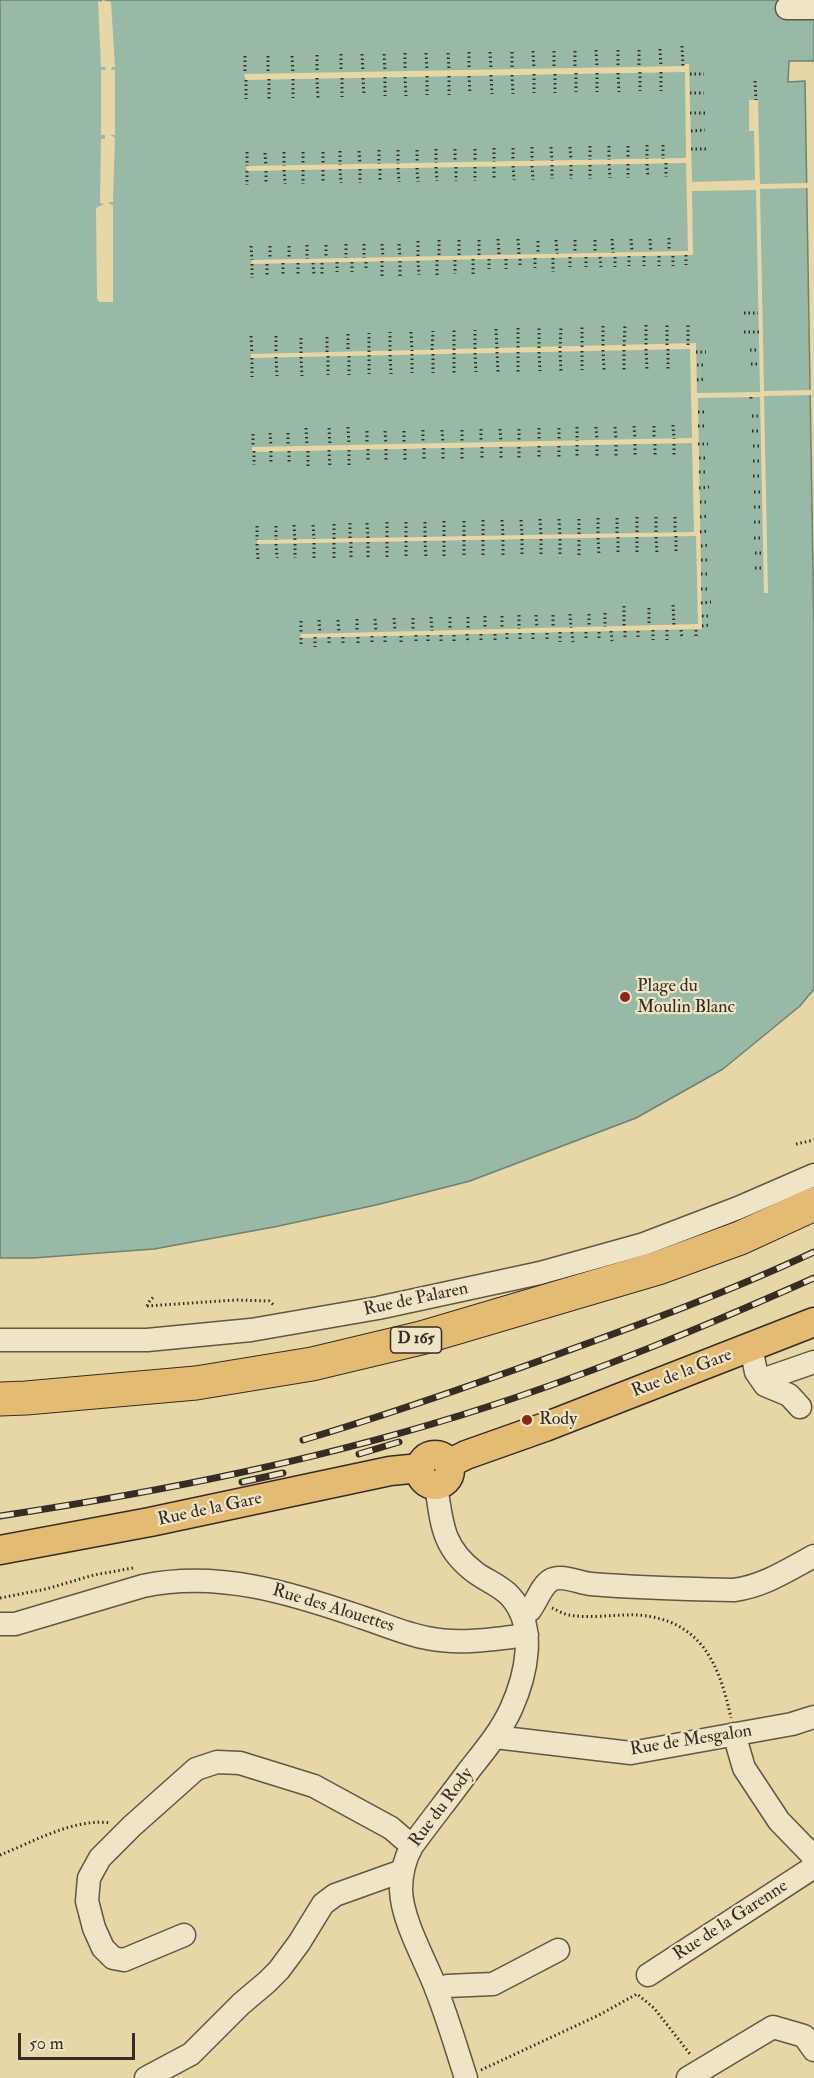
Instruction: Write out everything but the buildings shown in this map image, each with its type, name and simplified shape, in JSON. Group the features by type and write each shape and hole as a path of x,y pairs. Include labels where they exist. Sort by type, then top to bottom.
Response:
{"highway":[{"name":"D 165","path":"0,1399 196,1383 312,1364 422,1338 658,1268 740,1238 814,1204"},
{"name":"D 165","path":"0,1419 168,1407 226,1399 339,1378 443,1354 549,1324 681,1281 762,1253 814,1229"}],"main road":[{"name":"Rue de la Gare","path":"0,1550 150,1522 390,1472 435,1472 466,1455 814,1322"}],"street":[{"path":"787,8 814,8"},
{"name":"Rue de Palaren","path":"0,1340 147,1340 251,1330 460,1291 540,1273 644,1244 738,1208 814,1175"},
{"path":"751,1347 756,1372 765,1385 789,1395 800,1407"},
{"path":"762,1380 814,1362"},
{"name":"Rue du Rody","path":"435,1472 448,1545 465,1564 510,1597 528,1607 526,1659 511,1709 495,1737 412,1846 405,1857 402,1871 401,1892 407,1916 473,2074"},
{"path":"528,1607 552,1579 559,1578 581,1584 715,1590 749,1588 814,1556"},
{"name":"Rue des Alouettes","path":"0,1624 15,1624 143,1586 186,1581 242,1585 291,1594 426,1638 477,1641 527,1635"},
{"name":"Rue de Mesgalon","path":"495,1737 631,1753 792,1724 814,1717"},
{"path":"734,1734 744,1768 779,1821 814,1857"},
{"path":"184,1935 124,1960 113,1958 103,1948 94,1928 87,1901 90,1878 100,1858 196,1769 217,1762 240,1763 314,1786 391,1828 412,1846"},
{"name":"Rue de la Garenne","path":"648,1976 814,1867"},
{"path":"146,2078 191,2054 267,1982 299,1943 323,1904 335,1895 402,1871"},
{"path":"436,1989 447,1986 493,1984 558,1950"},
{"path":"695,2074 774,2027 804,2036 814,2050"}],"path":[{"path":"682,46 683,66"},
{"path":"660,49 661,66"},
{"path":"596,50 597,68"},
{"path":"618,50 618,67"},
{"path":"639,50 639,67"},
{"path":"533,51 534,69"},
{"path":"554,51 554,68"},
{"path":"575,51 575,68"},
{"path":"469,52 469,70"},
{"path":"490,52 491,69"},
{"path":"512,52 512,69"},
{"path":"405,53 405,71"},
{"path":"426,53 427,71"},
{"path":"448,53 449,70"},
{"path":"341,54 341,72"},
{"path":"362,54 363,72"},
{"path":"384,54 385,72"},
{"path":"317,55 317,73"},
{"path":"245,56 245,74"},
{"path":"268,56 268,74"},
{"path":"292,56 293,73"},
{"path":"640,72 640,91"},
{"path":"661,72 661,91"},
{"path":"597,73 597,92"},
{"path":"618,73 619,92"},
{"path":"534,74 534,93"},
{"path":"555,74 555,93"},
{"path":"576,74 576,92"},
{"path":"690,74 704,74"},
{"path":"491,75 492,94"},
{"path":"512,75 513,93"},
{"path":"427,76 427,95"},
{"path":"449,76 449,95"},
{"path":"469,76 470,94"},
{"path":"385,77 386,96"},
{"path":"405,77 406,96"},
{"path":"317,78 318,98"},
{"path":"342,78 342,97"},
{"path":"363,78 364,96"},
{"path":"293,79 293,98"},
{"path":"246,80 246,99"},
{"path":"268,80 269,99"},
{"path":"755,81 756,100"},
{"path":"690,93 704,93"},
{"path":"690,113 705,113"},
{"path":"691,131 705,130"},
{"path":"663,145 663,159"},
{"path":"590,146 590,179"},
{"path":"609,146 610,178"},
{"path":"628,146 628,178"},
{"path":"647,146 648,177"},
{"path":"532,147 533,180"},
{"path":"551,147 552,179"},
{"path":"570,147 571,179"},
{"path":"494,148 494,180"},
{"path":"513,148 514,180"},
{"path":"436,149 437,181"},
{"path":"455,149 456,181"},
{"path":"475,149 475,181"},
{"path":"691,149 705,149"},
{"path":"379,150 380,182"},
{"path":"398,150 399,182"},
{"path":"417,150 418,182"},
{"path":"340,151 341,183"},
{"path":"359,151 360,183"},
{"path":"247,152 247,185"},
{"path":"284,152 285,184"},
{"path":"303,152 303,184"},
{"path":"323,152 323,183"},
{"path":"265,153 266,184"},
{"path":"666,163 666,177"},
{"path":"669,238 669,251"},
{"path":"498,239 499,255"},
{"path":"518,239 520,268"},
{"path":"612,239 615,267"},
{"path":"630,266 631,239"},
{"path":"650,239 651,252"},
{"path":"439,240 439,256"},
{"path":"459,240 459,256"},
{"path":"479,240 479,255"},
{"path":"556,240 557,254"},
{"path":"575,240 575,253"},
{"path":"595,240 595,253"},
{"path":"418,241 418,275"},
{"path":"538,241 538,254"},
{"path":"346,244 346,258"},
{"path":"364,244 366,271"},
{"path":"382,244 382,276"},
{"path":"399,244 400,276"},
{"path":"307,245 308,259"},
{"path":"326,245 326,258"},
{"path":"251,246 252,278"},
{"path":"270,246 270,260"},
{"path":"289,246 289,259"},
{"path":"686,255 686,265"},
{"path":"644,256 644,266"},
{"path":"659,256 659,266"},
{"path":"673,256 673,266"},
{"path":"586,257 586,267"},
{"path":"600,257 601,267"},
{"path":"535,258 536,268"},
{"path":"553,258 553,272"},
{"path":"570,258 570,267"},
{"path":"489,259 489,269"},
{"path":"506,259 506,269"},
{"path":"436,260 437,275"},
{"path":"455,260 455,274"},
{"path":"473,260 473,274"},
{"path":"337,262 338,272"},
{"path":"352,262 352,272"},
{"path":"283,263 283,275"},
{"path":"298,263 298,275"},
{"path":"313,263 314,275"},
{"path":"322,263 322,275"},
{"path":"267,264 267,276"},
{"path":"744,314 758,313"},
{"path":"667,324 668,369"},
{"path":"688,324 688,345"},
{"path":"646,325 647,369"},
{"path":"603,326 604,370"},
{"path":"624,326 624,370"},
{"path":"561,327 561,371"},
{"path":"582,327 582,370"},
{"path":"518,328 518,372"},
{"path":"539,328 540,371"},
{"path":"496,329 498,372"},
{"path":"454,330 454,373"},
{"path":"476,330 476,372"},
{"path":"433,331 433,373"},
{"path":"390,332 391,374"},
{"path":"411,332 412,374"},
{"path":"744,332 759,332"},
{"path":"369,333 369,374"},
{"path":"327,334 328,375"},
{"path":"348,334 349,375"},
{"path":"301,335 302,376"},
{"path":"251,336 252,377"},
{"path":"276,336 277,376"},
{"path":"750,350 759,350"},
{"path":"696,352 706,352"},
{"path":"751,364 759,364"},
{"path":"697,365 706,365"},
{"path":"697,380 706,379"},
{"path":"698,412 707,412"},
{"path":"752,416 760,416"},
{"path":"673,425 674,439"},
{"path":"615,426 616,457"},
{"path":"634,426 635,457"},
{"path":"654,426 655,457"},
{"path":"698,426 707,426"},
{"path":"348,427 349,467"},
{"path":"577,427 577,458"},
{"path":"596,427 597,458"},
{"path":"306,428 307,446"},
{"path":"329,428 330,468"},
{"path":"539,428 539,459"},
{"path":"559,428 560,459"},
{"path":"481,429 482,460"},
{"path":"500,429 501,460"},
{"path":"519,429 519,442"},
{"path":"423,430 423,443"},
{"path":"442,430 443,461"},
{"path":"462,430 462,460"},
{"path":"367,431 368,462"},
{"path":"385,431 386,462"},
{"path":"404,431 405,462"},
{"path":"752,431 761,431"},
{"path":"270,433 271,464"},
{"path":"288,433 289,464"},
{"path":"253,434 254,465"},
{"path":"674,444 674,456"},
{"path":"698,444 708,444"},
{"path":"753,446 761,446"},
{"path":"519,447 519,459"},
{"path":"424,448 424,461"},
{"path":"308,450 308,468"},
{"path":"699,458 708,458"},
{"path":"753,461 761,461"},
{"path":"699,472 708,472"},
{"path":"753,476 762,476"},
{"path":"699,488 709,487"},
{"path":"753,492 762,492"},
{"path":"700,502 709,502"},
{"path":"754,507 762,507"},
{"path":"700,517 709,516"},
{"path":"637,517 637,554"},
{"path":"656,517 657,553"},
{"path":"675,517 676,553"},
{"path":"598,518 599,555"},
{"path":"617,518 618,554"},
{"path":"540,519 541,556"},
{"path":"559,519 560,555"},
{"path":"579,519 579,555"},
{"path":"483,520 483,557"},
{"path":"502,520 503,556"},
{"path":"521,520 522,556"},
{"path":"444,521 444,558"},
{"path":"464,521 464,557"},
{"path":"387,522 387,559"},
{"path":"406,522 406,558"},
{"path":"425,522 426,558"},
{"path":"754,522 763,522"},
{"path":"350,523 351,560"},
{"path":"367,523 368,559"},
{"path":"333,524 334,560"},
{"path":"276,525 277,558"},
{"path":"294,525 295,558"},
{"path":"313,525 314,558"},
{"path":"257,526 258,559"},
{"path":"700,532 709,531"},
{"path":"754,538 763,538"},
{"path":"700,546 710,545"},
{"path":"755,553 763,553"},
{"path":"701,560 710,560"},
{"path":"755,568 764,568"},
{"path":"701,574 710,574"},
{"path":"701,589 711,589"},
{"path":"701,603 711,602"},
{"path":"673,605 674,625"},
{"path":"624,606 625,640"},
{"path":"649,608 649,626"},
{"path":"605,613 605,627"},
{"path":"570,614 573,642"},
{"path":"589,614 589,627"},
{"path":"519,615 520,642"},
{"path":"536,615 537,628"},
{"path":"553,615 553,628"},
{"path":"485,616 485,629"},
{"path":"502,616 502,629"},
{"path":"702,616 711,616"},
{"path":"431,617 432,631"},
{"path":"450,617 450,630"},
{"path":"468,617 468,643"},
{"path":"394,618 395,632"},
{"path":"413,618 413,631"},
{"path":"357,619 358,646"},
{"path":"375,619 376,632"},
{"path":"320,620 320,633"},
{"path":"338,620 339,633"},
{"path":"301,621 301,647"},
{"path":"702,626 711,626"},
{"path":"653,630 653,640"},
{"path":"667,630 667,640"},
{"path":"681,630 682,639"},
{"path":"696,630 696,639"},
{"path":"612,631 612,641"},
{"path":"638,631 638,640"},
{"path":"560,632 560,642"},
{"path":"586,632 586,641"},
{"path":"599,632 599,641"},
{"path":"507,633 507,642"},
{"path":"533,633 533,642"},
{"path":"547,633 548,642"},
{"path":"454,634 454,644"},
{"path":"481,634 481,643"},
{"path":"495,634 495,643"},
{"path":"416,635 416,644"},
{"path":"428,635 428,644"},
{"path":"441,635 441,644"},
{"path":"372,636 372,645"},
{"path":"385,636 386,645"},
{"path":"400,636 401,645"},
{"path":"315,637 315,647"},
{"path":"329,637 329,646"},
{"path":"343,637 344,646"},
{"path":"796,1144 814,1140"},
{"path":"155,1296 147,1306 236,1300 269,1301 294,1323"},
{"path":"0,1598 46,1589 94,1575 143,1567"},
{"path":"528,1607 569,1615 638,1615 667,1620 689,1632 705,1649 723,1684 734,1734"},
{"path":"0,1855 82,1822 97,1821 132,1826"},
{"path":"473,2074 599,2015 637,1994 654,2008 676,2035 695,2074"}],"shaded area":[{"path":"0,0 814,0 814,61 789,61 788,82 805,81 814,629 814,989 800,1006 723,1069 636,1118 470,1181 376,1205 274,1227 154,1249 33,1258 0,1258"}],"pier":[{"path":"102,0 111,2 115,67 111,70 115,70 115,135 111,135 115,138 113,202 109,202 113,205 113,302 99,302 97,298 96,208 104,204 100,203 101,139 105,139 105,135 101,135 101,70 106,70 105,67 101,67 98,1 102,2"},
{"path":"689,64 692,182 755,180 754,131 749,131 749,100 758,100 760,184 809,183 809,188 760,189 764,391 813,390 813,395 764,396 768,593 764,593 760,397 698,398 702,629 300,638 301,634 698,624 696,536 257,544 257,540 694,532 692,443 252,452 252,447 692,438 690,349 251,358 251,354 696,343 697,393 760,392 756,190 692,191 693,255 251,264 252,260 688,251 686,163 247,171 246,166 686,158 685,72 246,80 244,74 683,66"}],"railway":[{"path":"303,1440 428,1400 619,1332 717,1294 814,1252"},
{"path":"0,1516 186,1484 308,1457 430,1425 613,1362 814,1278"},
{"path":"359,1454 399,1442"},
{"path":"242,1482 283,1473"}],"place":[{"name":"Plage du Moulin Blanc","path":"625,997"},
{"name":"Rody","path":"527,1420"}]}
